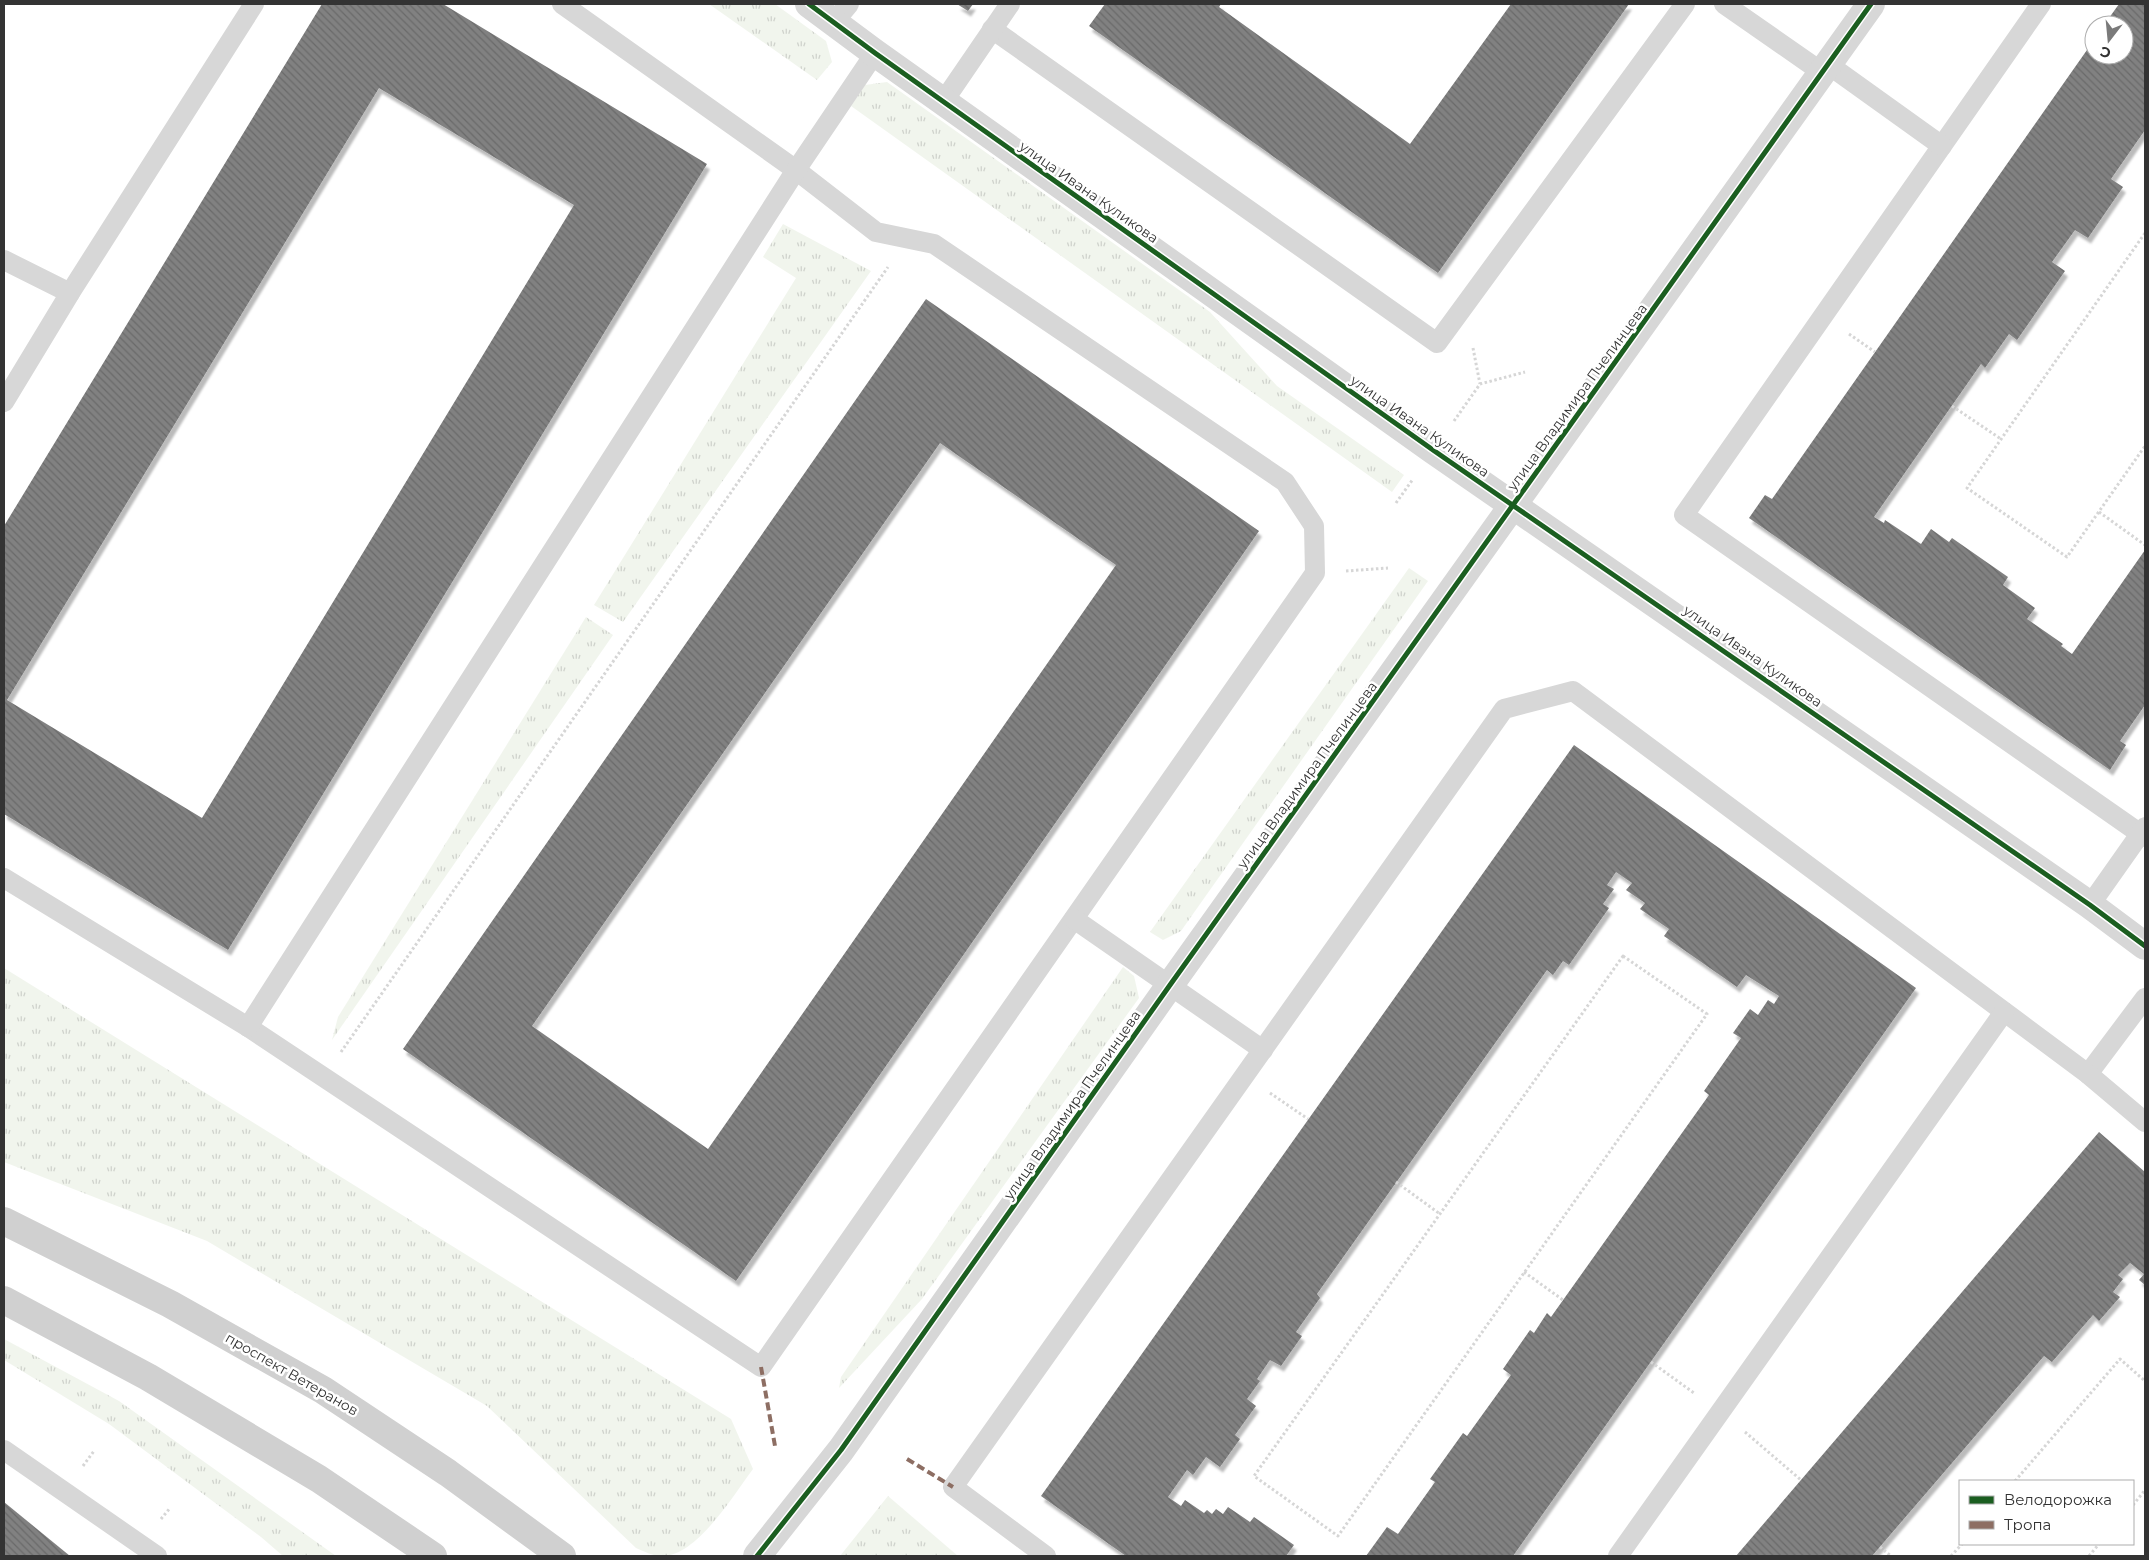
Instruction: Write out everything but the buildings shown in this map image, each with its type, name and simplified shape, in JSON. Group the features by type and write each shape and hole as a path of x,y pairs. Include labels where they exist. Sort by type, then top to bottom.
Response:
{"main road":[{"name":"проспект Ветеранов","path":"4,1221 170,1304 323,1390 448,1473 562,1556"},
{"path":"4,1300 148,1377 319,1479 433,1556"}],"street":[{"name":"улица Ивана Куликова","path":"809,4 842,13 875,53 943,102 1514,505 2090,905 2145,946"},
{"name":"улица Владимира Пчелинцева","path":"757,1556 841,1450 1170,985 1871,4"}],"lane":[{"path":"4,402 70,293 254,4"},
{"path":"4,878 248,1027 761,1367 1315,573 1314,526 1286,482 934,244 876,232 796,170 562,4"},
{"path":"943,102 1010,4"},
{"path":"992,29 1437,343 1685,4"},
{"path":"1724,4 1942,146"},
{"path":"2041,4 1684,515 2144,833 2090,905"},
{"path":"248,1027 796,170 875,53"},
{"path":"4,260 70,293"},
{"path":"1046,1556 953,1488 1504,709 1573,692 2088,1074 2145,1122"},
{"path":"1074,919 1263,1050"},
{"path":"2088,1074 2145,998"},
{"path":"1618,1556 2004,1012"},
{"path":"4,1450 157,1556"}],"path":[{"path":"2145,233 1967,488 2067,557 2145,446"},
{"path":"324,1077 908,239"},
{"path":"1473,346 1480,384 1525,372"},
{"path":"1952,406 2001,440"},
{"path":"2099,512 2145,545"},
{"path":"1315,573 1388,568"},
{"path":"1623,956 1707,1014 1524,1272 1338,1536 1254,1476 1623,956"},
{"path":"1245,1075 1308,1119"},
{"path":"1396,1182 1440,1214"},
{"path":"1524,1272 1563,1300"},
{"path":"2016,1480 2120,1359 2145,1381"},
{"path":"1651,1362 1721,1412 1801,1480"},
{"path":"2134,1504 2145,1490"},
{"path":"1951,1556 1961,1545"},
{"path":"2089,1556 2099,1545"},
{"path":"1880,1547 1891,1556"}],"green space":[{"path":"709,4 775,4 826,41 832,62 817,80"},
{"path":"887,82 1210,312 1277,386 1404,475 1392,492 851,106 865,85"},
{"path":"783,224 871,271 623,622 594,605 796,278 763,257"},
{"path":"1409,568 1428,581 1181,931 1163,940 1150,932"},
{"path":"586,617 613,635 332,1040 338,1017"},
{"path":"1123,967 1134,976 1139,998 922,1299 839,1388 841,1377"},
{"path":"4,968 731,1419 753,1469 713,1523 687,1547 674,1554 661,1556 645,1552 636,1548 487,1406 207,1241 4,1162"},
{"path":"4,1339 119,1401 336,1556 283,1556 261,1537 109,1424 4,1360"},
{"path":"888,1496 958,1556 840,1556"}],"marked path":[{"path":"761,1367 775,1446"},
{"path":"907,1459 953,1487"}],"cycle path":[{"path":"809,4 1433,450 2090,905 2145,946"},
{"path":"757,1556 841,1450 1170,985 1871,4"}]}
